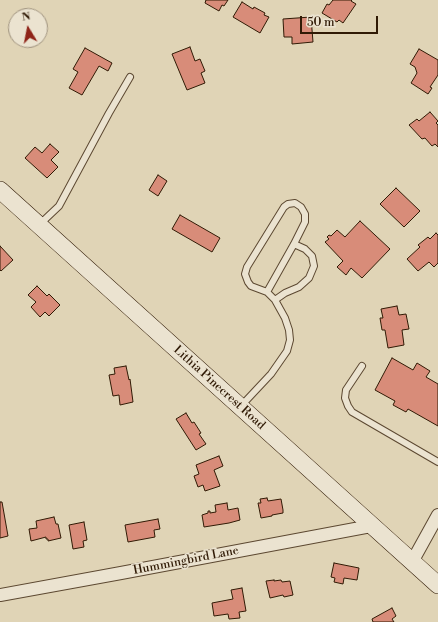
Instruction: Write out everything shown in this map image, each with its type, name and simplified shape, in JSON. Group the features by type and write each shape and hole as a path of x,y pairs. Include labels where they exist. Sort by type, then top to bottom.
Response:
{"main road":[{"name":"Lithia Pinecrest Road","path":"0,190 438,585"}],"street":[{"path":"412,562 438,515"},
{"name":"Hummingbird Lane","path":"0,595 371,526"}],"lane":[{"path":"39,225 59,206 130,77"},
{"path":"240,408 271,374 287,351 290,340 289,330 285,318 276,300 267,292 251,286 245,274 247,267 284,207 288,204 295,203 301,207 305,214 305,222 267,292"},
{"path":"276,300 285,293 299,287 309,278 314,266 312,256 305,249 294,244"},
{"path":"362,366 346,390 345,398 352,412 438,462"}],"building":[{"path":"206,0 228,0 224,6 222,5 219,11 205,3"},
{"path":"333,0 352,0 351,1 356,4 343,23 339,20 337,22 322,13 327,4 329,5"},
{"path":"242,2 253,9 254,7 265,13 264,15 269,17 260,33 233,17"},
{"path":"311,17 313,42 292,44 292,37 284,37 283,19"},
{"path":"190,47 195,61 200,59 205,71 201,73 205,83 187,90 172,54"},
{"path":"85,48 112,63 108,71 99,66 82,95 69,88 78,72 73,69"},
{"path":"419,49 438,60 438,75 430,87 432,88 428,94 411,83 417,73 415,67 410,64"},
{"path":"430,112 438,121 436,123 438,125 438,147 435,144 432,146 425,138 422,139 409,125 417,119 419,121"},
{"path":"50,144 59,152 51,160 58,167 47,178 25,158 35,147 42,153"},
{"path":"158,175 167,181 158,196 149,190"},
{"path":"396,188 420,211 404,227 380,204"},
{"path":"180,215 220,238 212,252 172,229"},
{"path":"360,221 390,249 362,278 351,268 346,275 337,267 343,261 325,242 329,239 327,237 329,235 331,236 337,230 345,237"},
{"path":"436,233 438,235 438,263 434,267 429,262 418,271 407,259 420,247 418,245 428,237 430,239"},
{"path":"0,246 13,260 1,271 0,270"},
{"path":"37,286 47,296 49,294 60,305 49,316 45,312 40,317 31,307 36,302 28,295"},
{"path":"397,306 399,315 406,314 409,329 402,330 404,345 388,348 385,330 382,330 380,318 383,318 381,309"},
{"path":"392,358 413,370 417,363 430,371 426,377 438,384 438,426 408,409 406,412 393,405 395,401 375,390"},
{"path":"126,366 129,380 130,379 133,402 120,405 119,395 113,396 109,375 115,374 114,368"},
{"path":"186,413 192,423 194,422 201,433 199,434 206,444 196,450 176,419"},
{"path":"219,456 223,466 214,470 220,486 205,491 203,485 198,487 194,476 199,474 196,465"},
{"path":"267,498 268,501 281,499 283,513 261,518 258,503 261,503 260,499"},
{"path":"0,502 2,502 8,536 0,538"},
{"path":"227,503 228,510 238,508 240,520 204,527 202,515 208,513 208,511 210,511 210,513 216,512 215,505"},
{"path":"54,517 56,524 58,524 61,538 48,541 46,537 31,541 29,529 37,528 36,521"},
{"path":"158,519 160,529 154,530 155,537 128,542 125,525"},
{"path":"84,522 87,540 83,541 84,547 73,549 69,525"},
{"path":"334,563 359,568 357,580 344,578 343,584 334,582 335,578 331,577"},
{"path":"281,580 282,582 290,581 293,595 284,597 283,595 270,598 266,581"},
{"path":"242,588 246,611 239,612 240,618 229,619 228,614 214,616 212,603 233,599 231,590"},
{"path":"392,608 396,616 392,619 394,622 373,622 372,619"}]}
